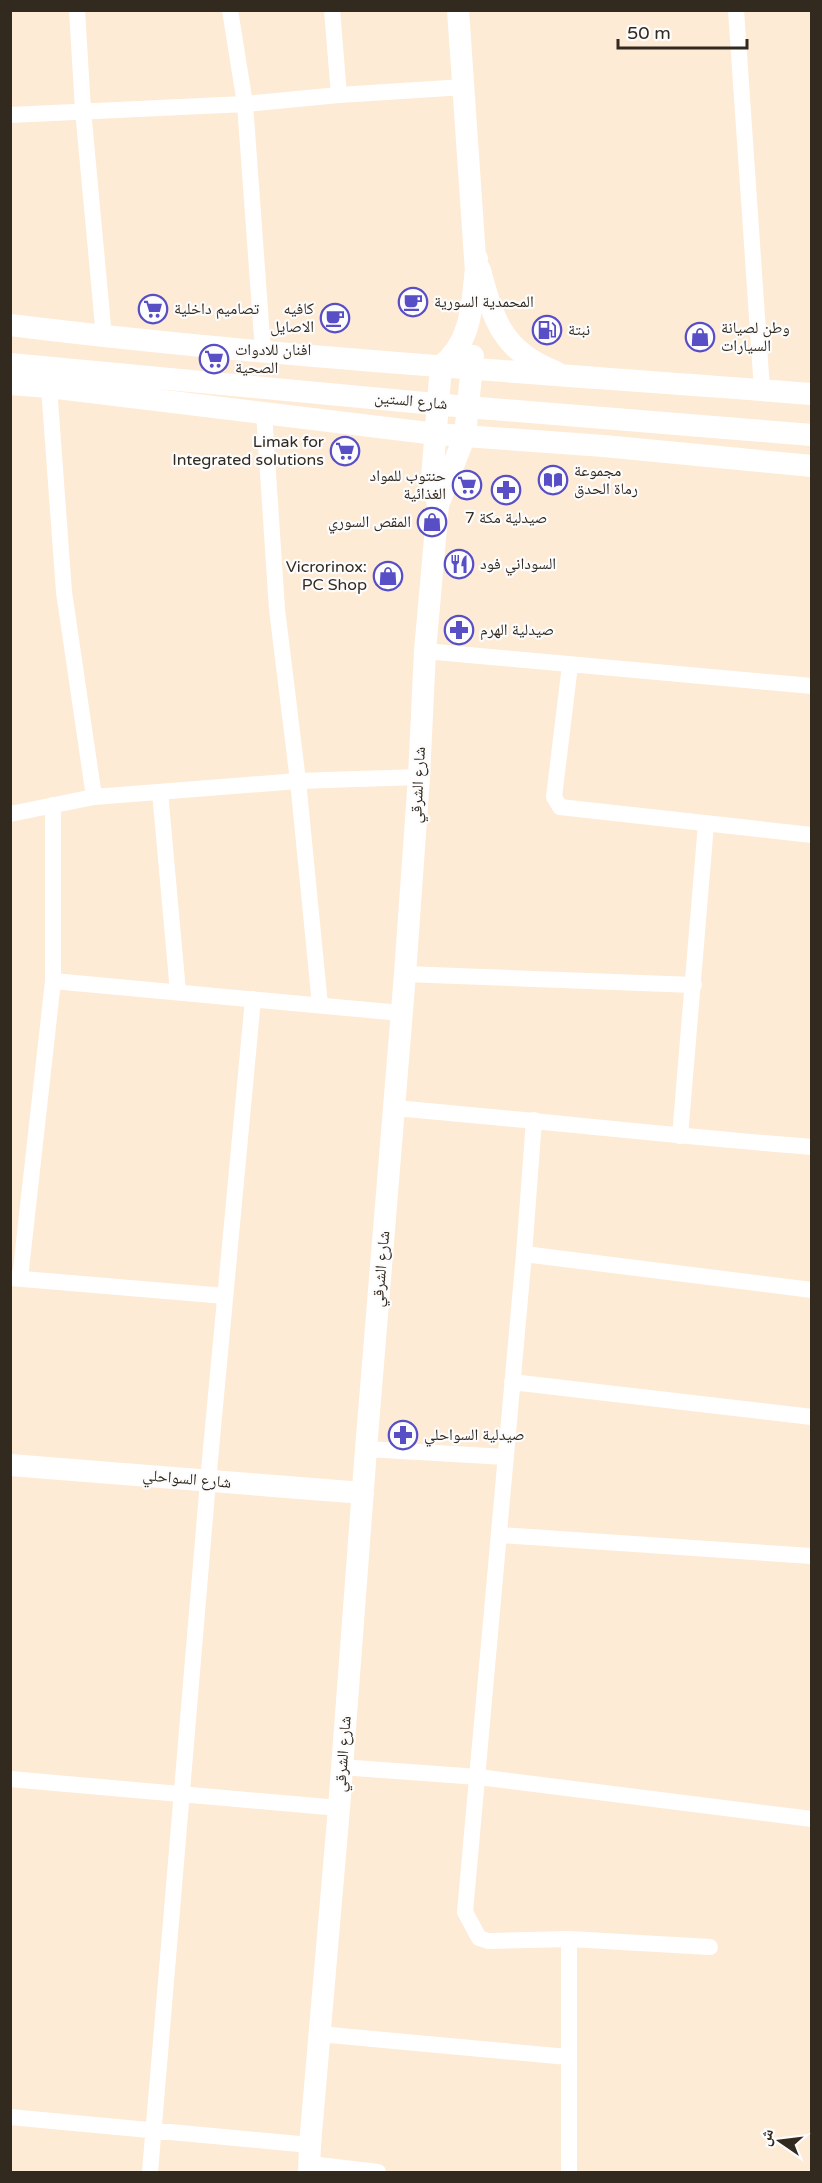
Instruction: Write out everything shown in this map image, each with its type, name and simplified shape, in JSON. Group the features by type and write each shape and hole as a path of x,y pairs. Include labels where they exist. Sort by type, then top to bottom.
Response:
{"street":[{"path":"77,10 83,110 104,337"},
{"path":"230,10 245,104 263,351"},
{"path":"332,10 339,94"},
{"path":"458,10 477,259 491,310 498,327 527,357 568,376"},
{"path":"736,10 762,390"},
{"path":"10,115 245,104 339,94 464,87"},
{"path":"441,476 436,434 441,366 453,356 466,334 477,259"},
{"name":"شارع الشرقي","path":"310,2161 405,975 425,651 441,476 465,435 466,407 472,370 477,259"},
{"path":"10,325 104,337 472,370 812,394"},
{"name":"شارع الستين","path":"10,364 466,407 812,435"},
{"path":"10,384 436,434 812,466"},
{"path":"49,387 64,592 94,797"},
{"path":"264,413 276,609 298,781 320,1005"},
{"path":"384,428 417,448 441,476"},
{"path":"441,476 470,453 489,447 501,438"},
{"path":"425,651 812,686"},
{"path":"570,665 554,797 560,807 812,835"},
{"path":"10,814 94,797 298,781 419,777"},
{"path":"160,792 178,992"},
{"path":"53,805 53,981 15,1278 225,1296"},
{"path":"680,1136 706,824"},
{"path":"405,975 694,985"},
{"path":"53,981 401,1013"},
{"path":"150,2172 208,1481 253,999"},
{"path":"394,1108 812,1147"},
{"path":"534,1120 465,1912 479,1938 488,1941 569,1939 710,1947"},
{"path":"524,1254 812,1290"},
{"path":"512,1382 812,1418"},
{"path":"366,1449 506,1457"},
{"name":"شارع السواحلي","path":"10,1465 363,1493"},
{"path":"499,1535 812,1556"},
{"path":"341,1767 478,1777 812,1819"},
{"path":"10,1779 339,1808"},
{"path":"568,2172 569,1939"},
{"path":"319,2034 568,2057"},
{"path":"10,2117 154,2131 378,2172"}],"place":[{"name":"المحمدية السورية","path":"413,302"},
{"name":"تصاميم داخلية","path":"153,309"},
{"name":"كافيه الاصايل","path":"335,318"},
{"name":"نبتة","path":"547,330"},
{"name":"وطن لصيانة السيارات","path":"700,337"},
{"name":"افنان للادوات الصحية","path":"214,359"},
{"name":"Limak for Integrated solutions","path":"345,451"},
{"name":"مجموعة رماة الحدق","path":"553,480"},
{"name":"حنتوب للمواد الغذائية","path":"467,485"},
{"name":"صيدلية مكة 7","path":"506,490"},
{"name":"المقص السوري","path":"432,522"},
{"name":"السوداني فود","path":"459,564"},
{"name":"Vicrorinox: PC Shop","path":"388,576"},
{"name":"صيدلية الهرم","path":"459,630"},
{"name":"صيدلية السواحلي","path":"403,1435"}]}
